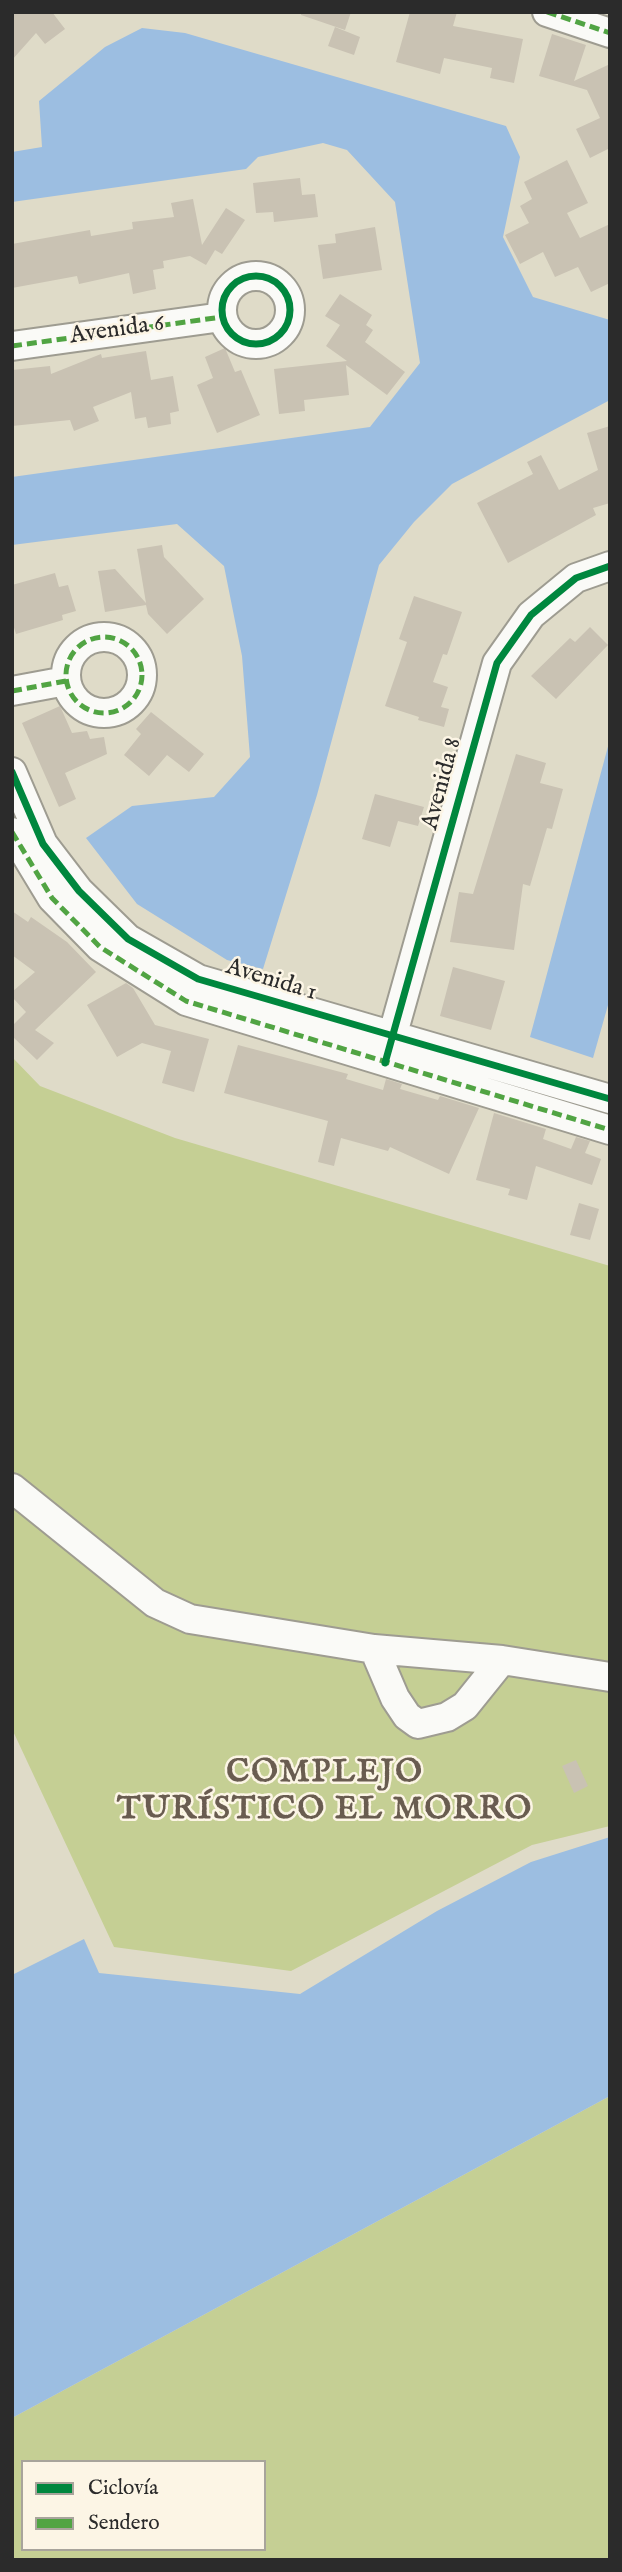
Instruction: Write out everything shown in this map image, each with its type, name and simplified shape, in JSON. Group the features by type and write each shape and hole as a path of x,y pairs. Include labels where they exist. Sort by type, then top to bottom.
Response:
{"street":[{"path":"547,12 610,33"},
{"name":"Avenida 6","path":"12,346 222,317"},
{"name":"Avenida 8","path":"389,1050 497,663 531,615 576,578 610,566"},
{"path":"12,691 66,681"},
{"name":"Avenida 1","path":"12,772 43,844 58,865 104,918 128,939 137,958 186,1001 389,1050 599,1096"},
{"name":"Avenida 1","path":"12,832 52,898 100,947 137,958"},
{"name":"Avenida 1","path":"389,1050 610,1130"},
{"path":"579,1120 599,1096"},
{"path":"12,1488 155,1602 190,1619 374,1649 502,1660 610,1677"},
{"path":"374,1649 395,1698 407,1716 418,1724 447,1717 465,1706 502,1660"}],"green space":[{"path":"12,1057 40,1086 175,1138 610,1266 610,1826 532,1845 291,1971 114,1947 12,1729"},
{"path":"610,2096 610,2560 12,2560 12,2418"}],"water":[{"path":"142,28 185,33 506,126 520,157 503,237 533,297 610,320 610,400 452,484 414,522 379,565 317,795 263,969 227,960 137,904 86,838 132,806 214,797 250,757 242,656 224,566 177,524 12,545 12,477 370,427 420,363 395,202 347,150 323,143 258,157 246,169 12,202 12,152 42,147 39,101 105,47"},
{"path":"610,739 610,998 593,1058 530,1037"},
{"path":"610,1837 610,2096 12,2418 12,1975 84,1939 99,1973 300,1994 437,1911 531,1862"}],"building":[{"path":"12,12 52,12 65,29 45,44 36,33 12,60"},
{"path":"301,12 351,12 345,30 301,15"},
{"path":"410,12 457,12 453,26 523,39 514,83 490,78 492,68 444,58 440,74 396,62"},
{"path":"335,27 360,37 354,55 328,46"},
{"path":"552,34 586,45 574,81 610,64 610,148 590,158 576,129 600,118 587,90 539,76"},
{"path":"567,160 588,203 567,213 580,238 610,224 610,283 591,292 578,267 555,277 543,252 520,264 505,235 529,223 520,206 532,199 524,182"},
{"path":"300,178 302,195 315,194 318,217 274,222 273,212 256,213 253,183"},
{"path":"193,199 202,245 226,208 245,220 222,254 215,250 206,265 190,256 163,261 164,268 153,270 156,289 133,294 129,273 79,284 77,276 12,288 12,244 90,230 91,236 133,229 132,222 174,217 171,203"},
{"path":"375,227 382,270 323,279 318,245 336,243 335,234"},
{"path":"340,294 372,315 366,325 373,330 365,342 405,372 387,395 346,365 349,395 304,400 305,411 279,414 274,369 347,361 326,346 340,325 325,316"},
{"path":"225,348 235,372 241,370 260,415 217,433 197,385 213,378 205,357"},
{"path":"146,351 151,380 173,376 179,411 170,413 171,424 148,428 146,417 135,419 131,392 93,407 99,421 74,431 70,420 12,426 12,370 50,366 51,374 101,354 102,358"},
{"path":"610,426 610,503 593,508 596,515 508,563 477,503 533,474 527,462 541,455 559,490 598,470 587,433"},
{"path":"162,545 164,557 204,599 167,634 148,614 146,605 105,612 98,571 115,569 146,603 137,549"},
{"path":"55,573 59,587 68,585 76,611 62,615 63,620 16,634 12,621 12,585"},
{"path":"414,596 462,612 447,655 443,654 433,682 448,687 441,707 449,709 444,727 418,720 419,717 385,706 407,642 399,639"},
{"path":"590,627 608,645 556,699 531,676 570,638 575,642"},
{"path":"60,706 72,733 87,731 90,739 104,737 107,754 65,773 76,799 59,807 22,723"},
{"path":"151,712 204,754 189,772 167,755 149,776 124,755 141,734 136,729"},
{"path":"516,754 546,763 540,783 563,789 552,829 547,828 530,886 523,884 514,950 450,942 459,892 473,894"},
{"path":"375,794 424,807 418,826 398,821 390,847 362,839"},
{"path":"12,911 28,922 31,917 67,942 96,972 35,1030 54,1043 37,1060 12,1036 12,1026 26,1012 12,997 12,992 35,972 12,955"},
{"path":"453,967 505,981 491,1030 440,1016"},
{"path":"126,983 133,988 155,1025 209,1039 194,1092 162,1083 171,1051 142,1043 117,1057 87,1005"},
{"path":"238,1045 348,1074 346,1079 383,1090 386,1079 402,1084 400,1089 438,1100 440,1096 479,1108 449,1174 390,1147 388,1151 341,1138 334,1166 318,1162 328,1121 224,1093"},
{"path":"494,1113 546,1129 543,1139 571,1149 576,1137 590,1141 585,1153 601,1159 592,1185 536,1166 527,1200 508,1195 510,1189 476,1180"},
{"path":"579,1203 599,1209 590,1240 570,1235"},
{"path":"576,1760 588,1786 574,1793 562,1766"}],"marked path":[{"path":"547,12 610,33"},
{"path":"12,346 222,317"},
{"path":"104,637 118,640 131,648 139,661 142,675 139,689 131,702 118,710 104,713 90,710 77,702 69,689 66,675 69,661 77,648 90,640 104,637"},
{"path":"12,691 66,681"},
{"path":"12,832 52,898 100,947 186,1001 610,1130"}],"cycle path":[{"path":"263,276 284,291 290,303 290,310 288,323 280,334 263,344 249,344 232,334 224,323 222,303 232,286 243,278 263,276"},
{"path":"385,1063 497,663 531,615 576,578 610,566"},
{"path":"12,772 43,844 79,891 128,939 198,979 610,1099"}],"district":[{"name":"COMPLEJO TURÍSTICO EL MORRO","path":"325,1792"}]}
